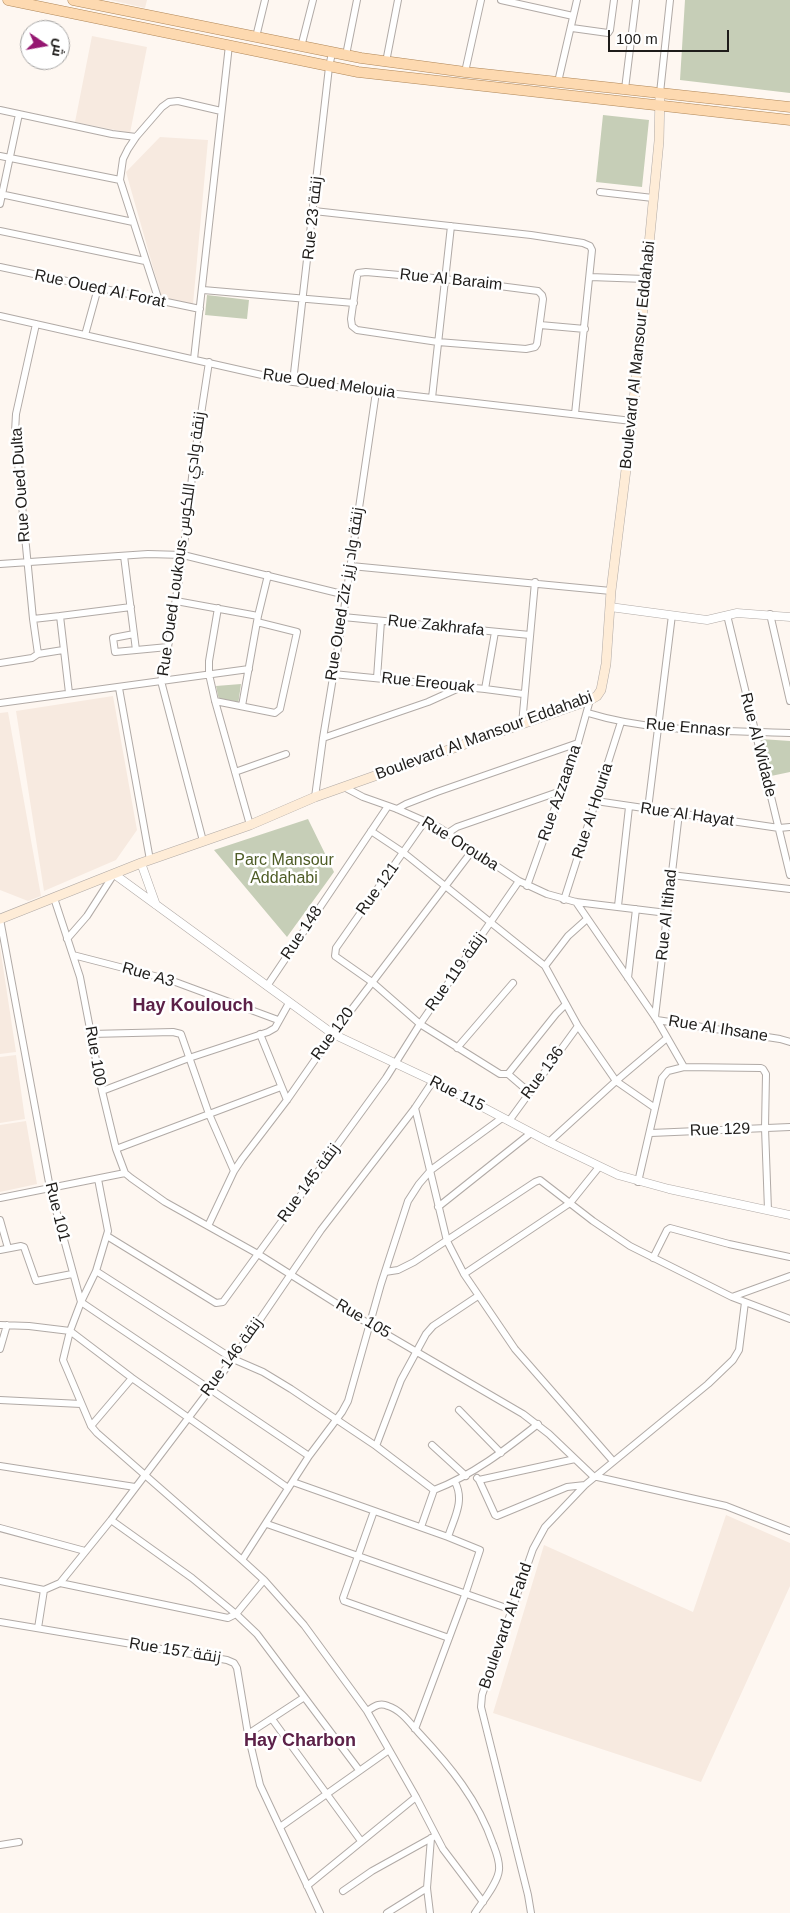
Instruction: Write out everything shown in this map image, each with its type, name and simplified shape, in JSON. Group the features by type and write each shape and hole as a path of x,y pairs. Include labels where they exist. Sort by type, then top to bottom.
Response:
{"main road":[{"path":"8,0 358,72 790,120"},
{"path":"73,0 301,47 386,62 790,107"},
{"name":"Boulevard Al Mansour Eddahabi","path":"0,919 114,874 250,825 315,797 597,696 601,690 607,654 611,591 632,422 661,124 660,93"}],"street":[{"path":"256,37 265,0"},
{"path":"301,47 313,0"},
{"path":"346,55 357,0"},
{"path":"386,62 398,0"},
{"path":"465,72 481,0"},
{"path":"501,0 573,16"},
{"path":"558,82 577,0"},
{"path":"572,28 608,33 614,0"},
{"path":"625,89 636,0"},
{"path":"660,93 670,0"},
{"path":"194,359 230,45"},
{"name":"Rue 23 زنقة","path":"293,382 332,53"},
{"path":"159,301 120,180 123,159 136,138 169,102 178,101 221,111"},
{"path":"0,110 136,138"},
{"path":"0,204 19,114"},
{"path":"0,156 120,180"},
{"path":"600,192 653,198"},
{"path":"1,194 133,222"},
{"path":"314,211 531,235 583,243 590,246 592,250 590,278 575,414"},
{"path":"432,398 451,226"},
{"path":"0,231 145,261"},
{"name":"Rue Oued Al Forat","path":"0,268 200,309"},
{"name":"Rue Al Baraim","path":"361,272 445,279 538,291 543,299 537,344 531,348 438,342 357,330 351,323 356,276 361,272"},
{"path":"590,278 646,279"},
{"path":"85,335 98,288"},
{"path":"203,290 354,304"},
{"name":"Rue Oued Melouia","path":"0,316 293,382 632,422"},
{"name":"Rue Oued Dulta","path":"36,324 16,414 15,432 38,654"},
{"path":"540,325 585,329"},
{"name":"Rue Oued Loukous زنقة وادي اللكوس","path":"203,841 160,681 176,601 209,362"},
{"name":"Rue Oued Ziz زنقة واد زيز","path":"315,797 376,392"},
{"path":"0,564 148,554 183,554 346,595"},
{"path":"124,556 136,650"},
{"path":"350,566 535,582 611,591"},
{"path":"242,706 257,619 268,575"},
{"path":"522,724 523,694 535,582"},
{"path":"176,601 218,608 293,630 297,633 279,711 275,713 215,701"},
{"path":"610,607 707,620 737,613 790,616"},
{"path":"33,619 131,608"},
{"path":"218,608 209,661 209,674 250,825"},
{"path":"770,614 790,701"},
{"path":"648,809 672,615"},
{"name":"Rue Al Widade","path":"727,615 790,875"},
{"path":"60,616 69,694"},
{"name":"Rue Zakhrafa","path":"343,617 530,635"},
{"path":"377,678 381,621"},
{"path":"485,689 495,632"},
{"path":"134,634 113,639 116,652 168,647"},
{"path":"0,662 32,658 38,654 63,650"},
{"path":"0,703 249,669"},
{"name":"Rue Ereouak","path":"333,674 523,694"},
{"path":"323,738 428,702 460,687"},
{"path":"119,688 146,862 156,905"},
{"name":"Rue Azzaama","path":"527,886 578,743 588,713 590,700"},
{"name":"Rue Ennasr","path":"588,713 621,722 658,726 735,732 790,733"},
{"name":"Rue Al Houria","path":"564,900 621,722"},
{"path":"397,809 437,792 578,743"},
{"path":"235,772 286,754"},
{"name":"Rue Orouba","path":"344,787 363,797 425,821 448,833 472,851 527,886 564,900 667,913"},
{"path":"448,833 457,827 561,791"},
{"name":"Rue Al Hayat","path":"596,801 779,828 790,827"},
{"name":"Rue 148","path":"267,986 388,806"},
{"path":"618,906 629,806"},
{"name":"Rue Al Itihad","path":"656,1018 679,813"},
{"name":"Rue 121","path":"372,982 334,954 336,948 404,854 425,821"},
{"path":"371,831 404,854 546,966 578,1026 616,1081 656,1108"},
{"name":"Rue 120","path":"208,1226 234,1171 332,1034 446,888 472,851"},
{"path":"67,939 87,916 114,874"},
{"name":"Rue 115","path":"114,874 332,1034 434,1082 599,1167 638,1182 790,1215"},
{"path":"672,875 790,889"},
{"name":"Rue 119 زنقة","path":"395,1063 520,881"},
{"name":"Rue 100","path":"54,898 82,985 102,1091 116,1149 125,1173"},
{"path":"576,902 656,1018 684,1067"},
{"path":"628,978 636,909"},
{"path":"546,966 568,936 587,918"},
{"name":"Rue 101","path":"0,919 50,1188 81,1302"},
{"name":"Rue A3","path":"73,955 188,986 278,1020"},
{"path":"372,982 420,1024 500,1074 508,1074 529,1092"},
{"path":"457,1048 513,983"},
{"path":"102,1091 189,1058 272,1030 289,1002"},
{"path":"508,1074 566,1004"},
{"name":"Rue Al Ihsane","path":"656,1018 790,1042"},
{"name":"Rue 136","path":"242,1560 267,1524 309,1456 348,1401 369,1324 408,1201 431,1170 506,1119 529,1092 578,1026"},
{"path":"92,1034 177,1033 182,1036 209,1114 234,1171"},
{"path":"260,1034 286,1100"},
{"path":"549,1142 667,1038"},
{"name":"Rue 145 زنقة","path":"107,1236 216,1303 223,1302 395,1063"},
{"path":"638,1182 651,1133 660,1084 665,1074 673,1069 684,1067 763,1069 766,1074 768,1210"},
{"name":"Rue 146 زنقة","path":"44,1590 60,1583 111,1520 233,1358 292,1275 321,1230 434,1082"},
{"path":"116,1149 281,1087"},
{"path":"415,1108 447,1241 464,1274 515,1349 613,1461"},
{"name":"Rue 129","path":"651,1133 790,1127"},
{"path":"438,1207 531,1133"},
{"path":"464,1274 570,1203 599,1167"},
{"path":"0,1198 125,1173"},
{"name":"Rue 105","path":"125,1173 141,1187 258,1254 369,1324 417,1350 538,1424 594,1476"},
{"path":"98,1179 108,1221 107,1236 96,1271 70,1331 63,1360 92,1426 97,1433 144,1476 264,1580 317,1641 367,1711 416,1797 433,1837 483,1902"},
{"path":"385,1272 404,1268 536,1181 542,1181 614,1236 653,1258 745,1302 790,1320"},
{"path":"0,1220 8,1248"},
{"path":"653,1258 667,1230 670,1228 721,1242 790,1257"},
{"path":"0,1250 24,1247 36,1281 72,1274"},
{"path":"96,1271 233,1358 278,1381 376,1446 434,1490"},
{"path":"732,1296 790,1276"},
{"path":"376,1446 401,1380 431,1328 478,1296"},
{"path":"81,1302 309,1456"},
{"name":"Boulevard Al Fahd","path":"531,1913 481,1707 482,1695 536,1540 545,1527 585,1484 708,1384 733,1360 738,1350 745,1302"},
{"path":"0,1349 3,1325 70,1331 132,1378 288,1488"},
{"path":"92,1426 132,1378"},
{"path":"0,1400 81,1404"},
{"path":"459,1410 501,1454"},
{"path":"421,1527 434,1490 455,1482 473,1472 501,1454 538,1424"},
{"path":"432,1445 466,1476"},
{"path":"479,1480 576,1459"},
{"path":"0,1466 135,1487"},
{"path":"473,1472 497,1516 567,1487 585,1484"},
{"path":"594,1476 726,1506 790,1531"},
{"path":"293,1482 480,1550 415,1729"},
{"path":"448,1537 460,1502 460,1493 455,1482"},
{"path":"374,1511 343,1598 344,1601 449,1638"},
{"path":"111,1520 170,1561 236,1614 265,1644 303,1698 359,1770"},
{"path":"267,1524 512,1610"},
{"path":"0,1528 85,1551"},
{"path":"60,1583 230,1618 236,1614 264,1580"},
{"path":"0,1581 44,1590 38,1628"},
{"name":"Rue 157 زنقة","path":"0,1622 232,1661 237,1668 248,1734 260,1784 320,1913"},
{"path":"248,1734 303,1698"},
{"path":"367,1711 377,1705 386,1705 400,1712 450,1767 467,1791 488,1830 497,1855 499,1870 483,1902 475,1913"},
{"path":"272,1719 326,1796 361,1841"},
{"path":"280,1827 389,1750"},
{"path":"307,1886 416,1797"},
{"path":"430,1913 427,1888 433,1837"},
{"path":"343,1891 380,1867 433,1837"},
{"path":"0,1845 19,1842"},
{"path":"387,1913 427,1888"}],"shaded area":[{"path":"110,0 147,0 145,8"},
{"path":"92,36 147,47 130,133 75,122"},
{"path":"160,137 208,140 193,304 162,299 126,172"},
{"path":"113,696 137,830 116,860 44,891 16,711"},
{"path":"8,712 41,896 28,901 0,890 0,713"},
{"path":"0,947 16,1052 0,1054"},
{"path":"16,1055 25,1119 0,1123 0,1057"},
{"path":"26,1121 37,1184 0,1192 0,1125"},
{"path":"726,1515 790,1543 790,1586 701,1782 493,1713 544,1545 693,1612"}],"green space":[{"path":"685,0 790,0 790,93 680,80"},
{"path":"603,115 649,120 642,187 596,182"},
{"path":"207,295 249,300 247,319 205,315"},
{"path":"241,684 238,705 219,700 216,686"},
{"path":"761,739 790,741 790,772 771,776"},
{"name":"Parc Mansour Addahabi","path":"308,819 334,872 287,937 214,850"}],"district":[{"name":"Hay Koulouch","path":"193,1006"},
{"name":"Hay Charbon","path":"300,1741"}]}
